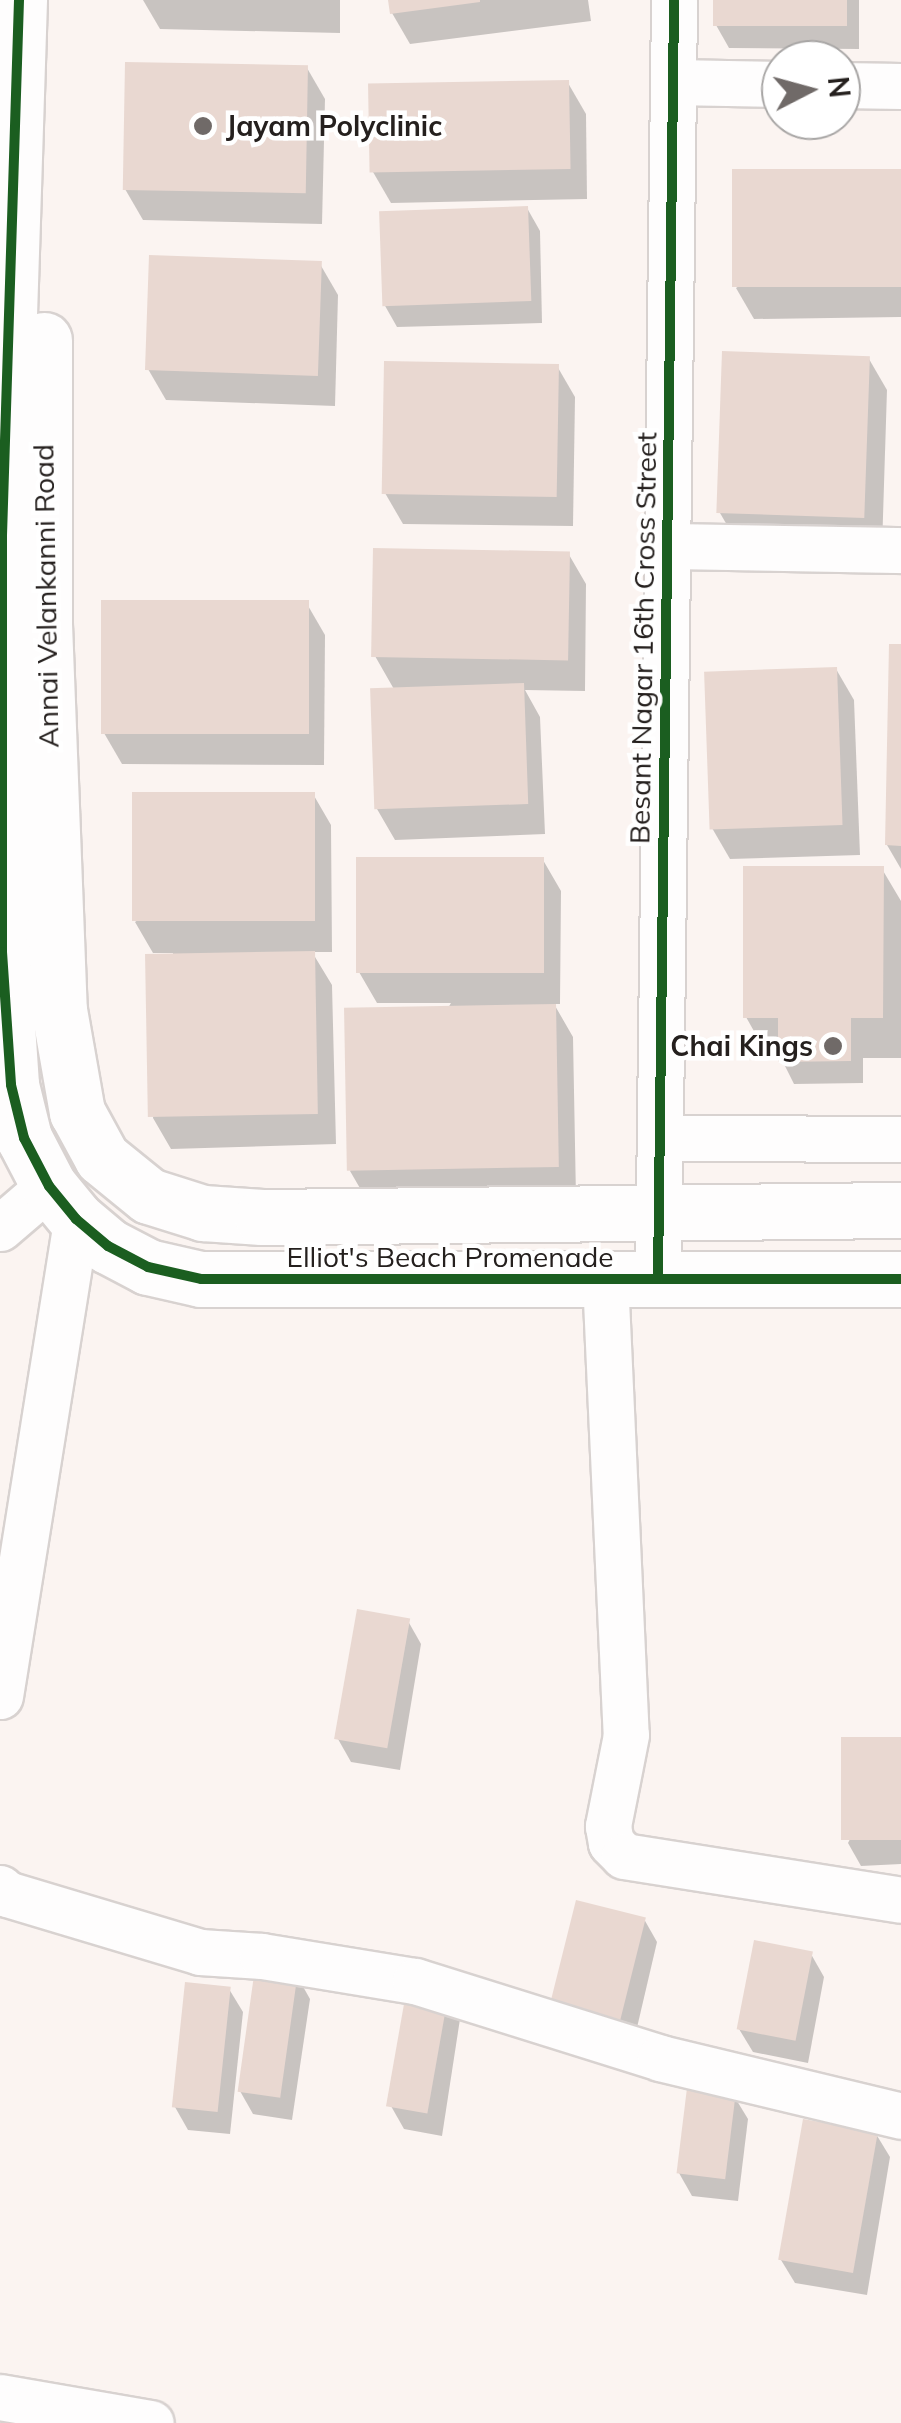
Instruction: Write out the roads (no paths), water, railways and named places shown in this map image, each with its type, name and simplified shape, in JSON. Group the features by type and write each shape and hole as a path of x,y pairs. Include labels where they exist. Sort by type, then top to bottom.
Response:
{"street":[{"name":"Annai Velankanni Road","path":"19,0 23,591 59,1010 77,1112 102,1158 120,1175"},
{"name":"Annai Velankanni Road","path":"50,0 2,952 11,1085 24,1138 62,1202"},
{"name":"Besant Nagar 16th Cross Street","path":"674,0 660,1210 631,1278 626,1735 608,1826 612,1843 624,1856 901,1900"},
{"path":"673,82 761,84"},
{"path":"861,85 901,86"},
{"name":"Besant Nagar 16th Cross Street","path":"667,546 901,550"},
{"path":"660,1138 901,1139"},
{"name":"Elliot's Beach Promenade","path":"120,1175 149,1196 204,1213 262,1217 901,1210"},
{"path":"0,1228 62,1202 0,1696"},
{"name":"Elliot's Beach Promenade","path":"62,1202 108,1246 148,1268 200,1279 901,1279"},
{"path":"0,1888 7,1894 200,1952 262,1956 415,1981 660,2058 901,2116"},
{"path":"0,2397 151,2423"}],"place":[{"name":"Jayam Polyclinic","path":"203,126"},
{"name":"Chai Kings","path":"833,1046"}]}
